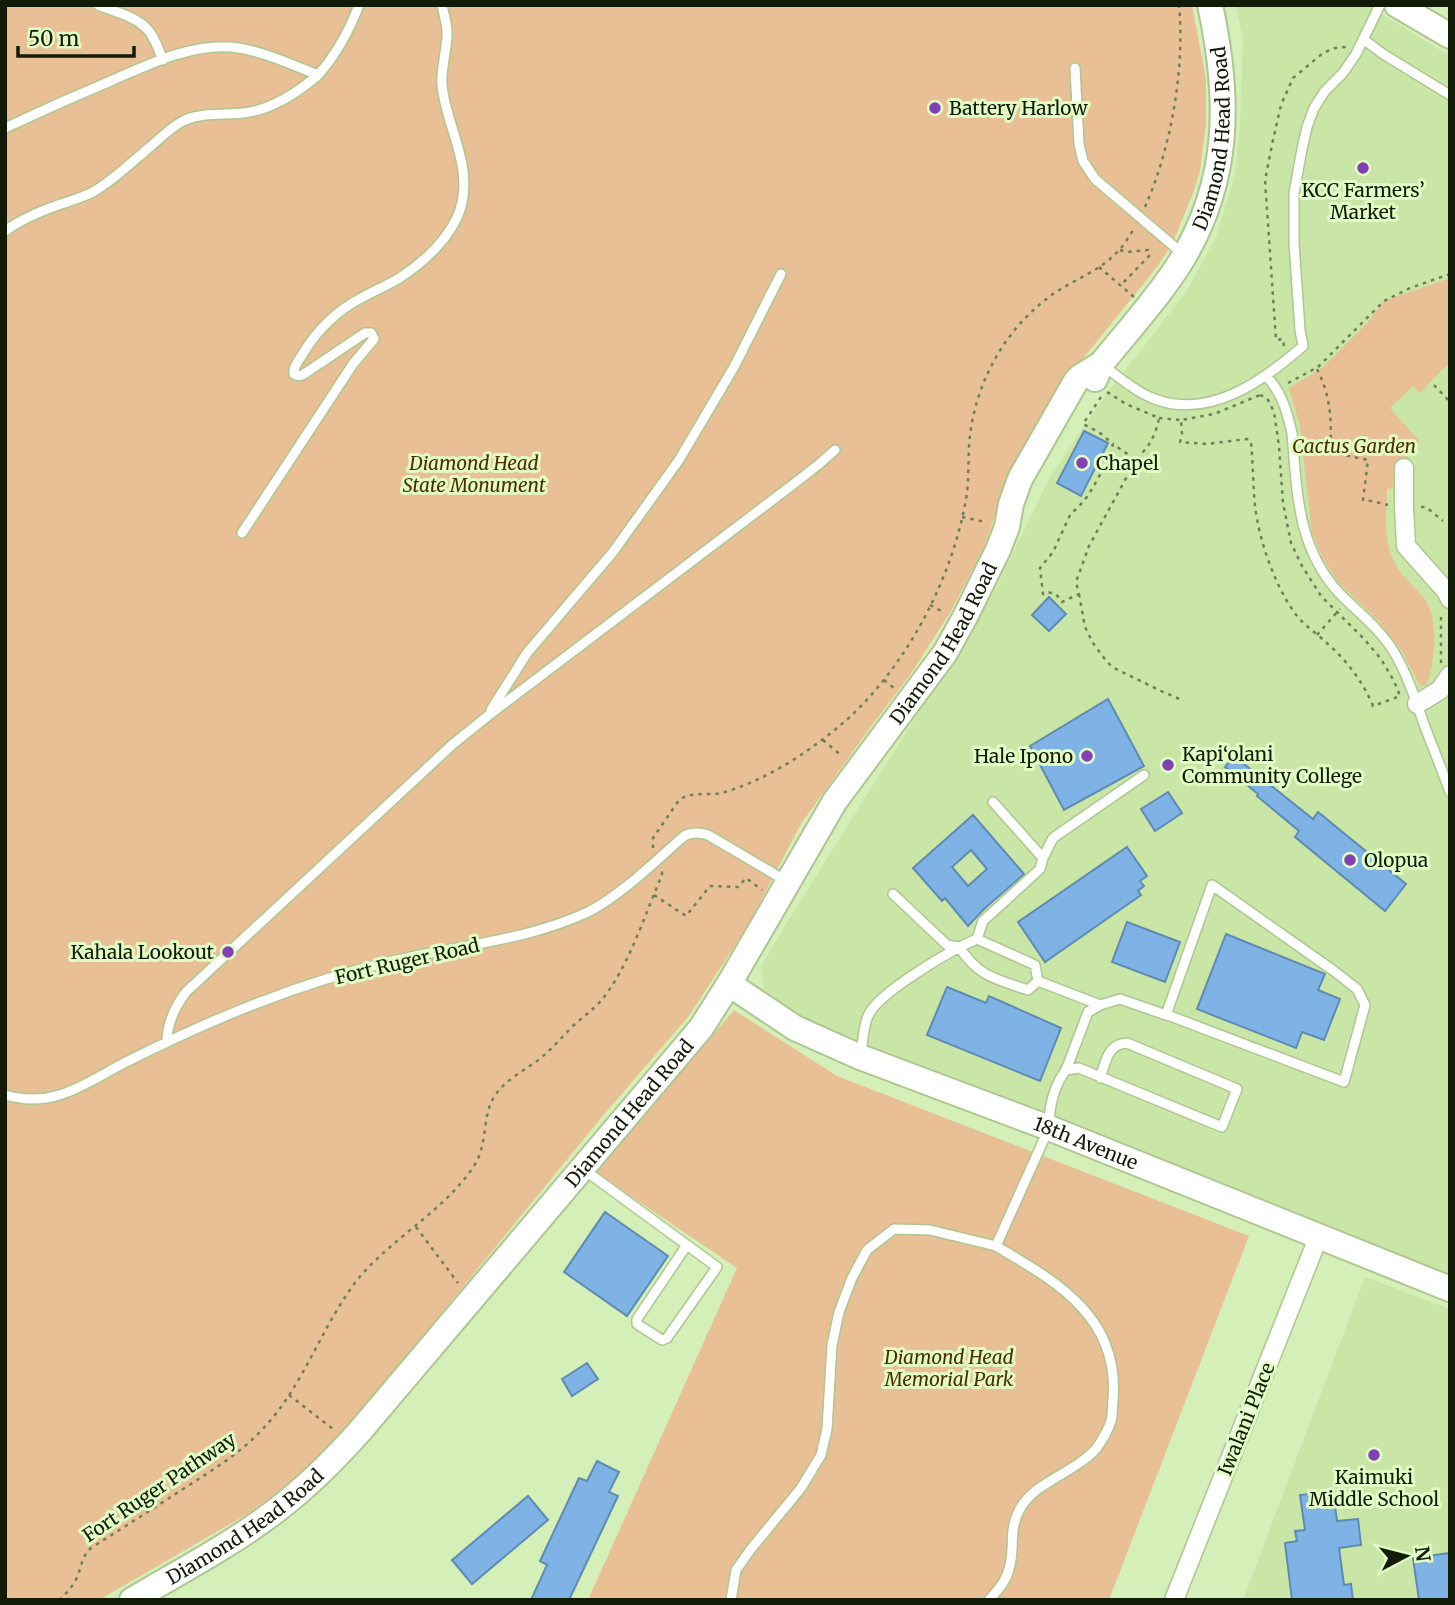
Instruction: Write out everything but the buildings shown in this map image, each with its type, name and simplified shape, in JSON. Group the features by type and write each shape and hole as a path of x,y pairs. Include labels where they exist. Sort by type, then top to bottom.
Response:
{"street":[{"name":"Diamond Head Road","path":"132,1600 251,1529 322,1471 360,1431 701,1028 729,984 781,877 945,653 982,584 998,525 1012,504 1026,468 1076,382 1101,364 1167,282 1184,256 1210,199 1223,126 1223,77 1210,5"},
{"path":"1397,5 1450,36"},
{"path":"1404,468 1396,506 1406,546 1446,591 1445,604"},
{"path":"1417,704 1440,690 1445,672"},
{"name":"18th Avenue","path":"729,984 795,1028 860,1057 1049,1128 1450,1289"},
{"name":"Iwalani Place","path":"1174,1600 1318,1238"}],"lane":[{"path":"98,5 129,17 145,27 163,60"},
{"path":"5,231 102,186 164,134 187,119 214,113 241,113 265,108 291,95 318,75 336,53 359,5"},
{"path":"242,533 353,364 374,339 371,333 365,333 297,376 294,374 294,367 309,344 342,310 394,282 438,246 447,235 459,210 463,197 464,169 442,85 447,26 442,5"},
{"path":"1101,364 1151,398 1178,405 1201,404 1229,396 1266,376 1303,346 1294,243 1294,193 1307,127 1314,107 1356,54 1380,5"},
{"path":"1363,39 1450,94"},
{"path":"5,128 163,60 205,47 233,47 264,54 318,75"},
{"path":"1075,68 1079,144 1083,161 1095,179 1184,256"},
{"path":"489,715 527,653 613,552 679,460 734,367 780,274"},
{"path":"1266,376 1276,386 1289,421 1301,522 1314,557 1340,593 1376,628 1403,668 1450,792"},
{"path":"167,1042 170,1020 186,992 453,744 818,466 835,450"},
{"path":"860,1057 868,1017 875,1005 889,992 959,947 977,939 983,921 1041,869 1043,858 1053,838 1144,775"},
{"path":"993,802 1043,858"},
{"name":"Fort Ruger Road","path":"5,1095 34,1099 61,1096 226,1015 313,983 397,960 500,940 581,914 614,895 689,834 708,835 781,877"},
{"path":"996,1246 1049,1128 1049,1108 1088,1012 1100,1004 1120,999 1344,1082 1365,1005 1357,989 1212,885 1166,1015"},
{"path":"893,894 947,945 959,947 968,960 986,975 1028,990 1038,981"},
{"path":"977,939 1035,965 1038,981"},
{"path":"1038,981 1100,1004"},
{"path":"1066,1070 1079,1068 1100,1078 1222,1128 1237,1089 1127,1042 1117,1043 1111,1049 1100,1078"},
{"path":"581,1168 687,1245 717,1267 667,1338 662,1340 637,1324 637,1319 687,1245"},
{"path":"731,1600 736,1570 801,1488 821,1455 827,1429 832,1345 839,1312 852,1278 867,1250 894,1229 930,1230 996,1246 1044,1274 1072,1296 1094,1320 1108,1352 1114,1387 1111,1421 1098,1447 1079,1465 1038,1488 1022,1506 1012,1527 1010,1569 1002,1586 989,1600"}],"path":[{"path":"653,849 653,838 679,800 692,794 723,793 790,762 845,722 884,680 909,643 946,568 962,517 968,483 972,425 976,405 990,367 1012,333 1038,306 1099,267 1120,250 1140,217 1158,173 1170,128 1180,59 1179,5"},
{"path":"1099,267 1120,286 1150,255 1147,250 1120,250"},
{"path":"1287,382 1317,368 1384,301 1410,288 1450,274"},
{"path":"1317,368 1329,401 1331,452 1368,460 1363,500 1396,506 1426,507 1443,520"},
{"path":"1434,385 1450,402"},
{"path":"1136,460 1099,432 1083,424 1105,391 1144,413 1159,418 1181,420 1214,414 1260,395 1266,398 1274,412 1277,427 1283,503 1291,543 1312,584 1381,659 1400,696 1373,706 1352,669 1298,617 1280,589 1267,555 1255,509 1251,442 1247,439 1206,444 1180,442 1181,420"},
{"path":"1159,418 1156,433 1136,460 1089,546 1076,582 1085,627 1093,643 1112,667 1184,701"},
{"path":"1079,594 1062,601 1056,594 1043,594 1040,568 1053,552 1070,515 1089,494 1108,461 1113,444"},
{"path":"962,517 998,525"},
{"path":"1445,604 1441,618 1445,672"},
{"path":"930,605 941,611"},
{"path":"1317,635 1336,612"},
{"path":"884,680 894,688"},
{"path":"823,739 841,755"},
{"name":"Fort Ruger Pathway","path":"59,1600 73,1584 84,1555 91,1548 230,1459 262,1430 288,1395 358,1279 383,1253 439,1207 474,1167 482,1151 487,1116 495,1095 548,1052 609,990 626,961 654,895 662,876 661,867"},
{"path":"654,895 686,916 710,886 738,887 746,878 762,890 781,877"},
{"path":"415,1227 471,1299"},
{"path":"288,1395 331,1428"}],"shaded area":[{"name":"Kapi‘olani Community College","path":"1235,5 1367,5 1450,56 1450,1275 803,1030 765,1002 761,966 775,942 996,588 1049,479 1101,401 1187,291 1216,237 1235,175 1240,124 1243,38"},
{"name":"Kaimuki Middle School","path":"1365,1277 1450,1309 1450,1600 1243,1600"}],"green space":[{"name":"Diamond Head State Monument","path":"5,5 1192,5 1206,79 1206,125 1200,171 1166,254 1068,377 1008,479 985,545 951,611 912,672 801,824 749,923 688,1017 601,1118 355,1419 319,1458 249,1513 99,1600 5,1600"},
{"name":"Cactus Garden","path":"1450,278 1450,362 1420,393 1413,386 1390,408 1420,442 1407,453 1408,469 1395,488 1387,489 1386,525 1393,559 1426,601 1433,620 1432,667 1426,686 1420,686 1402,651 1379,622 1337,581 1322,557 1312,533 1300,426 1289,388 1322,368 1368,322 1384,301"},
{"name":"Diamond Head Memorial Park","path":"734,1010 837,1076 1249,1236 1109,1600 588,1600 737,1268 595,1172"}],"place":[{"name":"Battery Harlow","path":"935,108"},
{"name":"KCC Farmers’ Market","path":"1363,168"},
{"name":"Chapel","path":"1082,463"},
{"name":"Hale Ipono","path":"1087,756"},
{"name":"Kapi‘olani Community College","path":"1168,765"},
{"name":"Olopua","path":"1350,860"},
{"name":"Kahala Lookout","path":"228,952"},
{"name":"Kaimuki Middle School","path":"1374,1455"}]}
